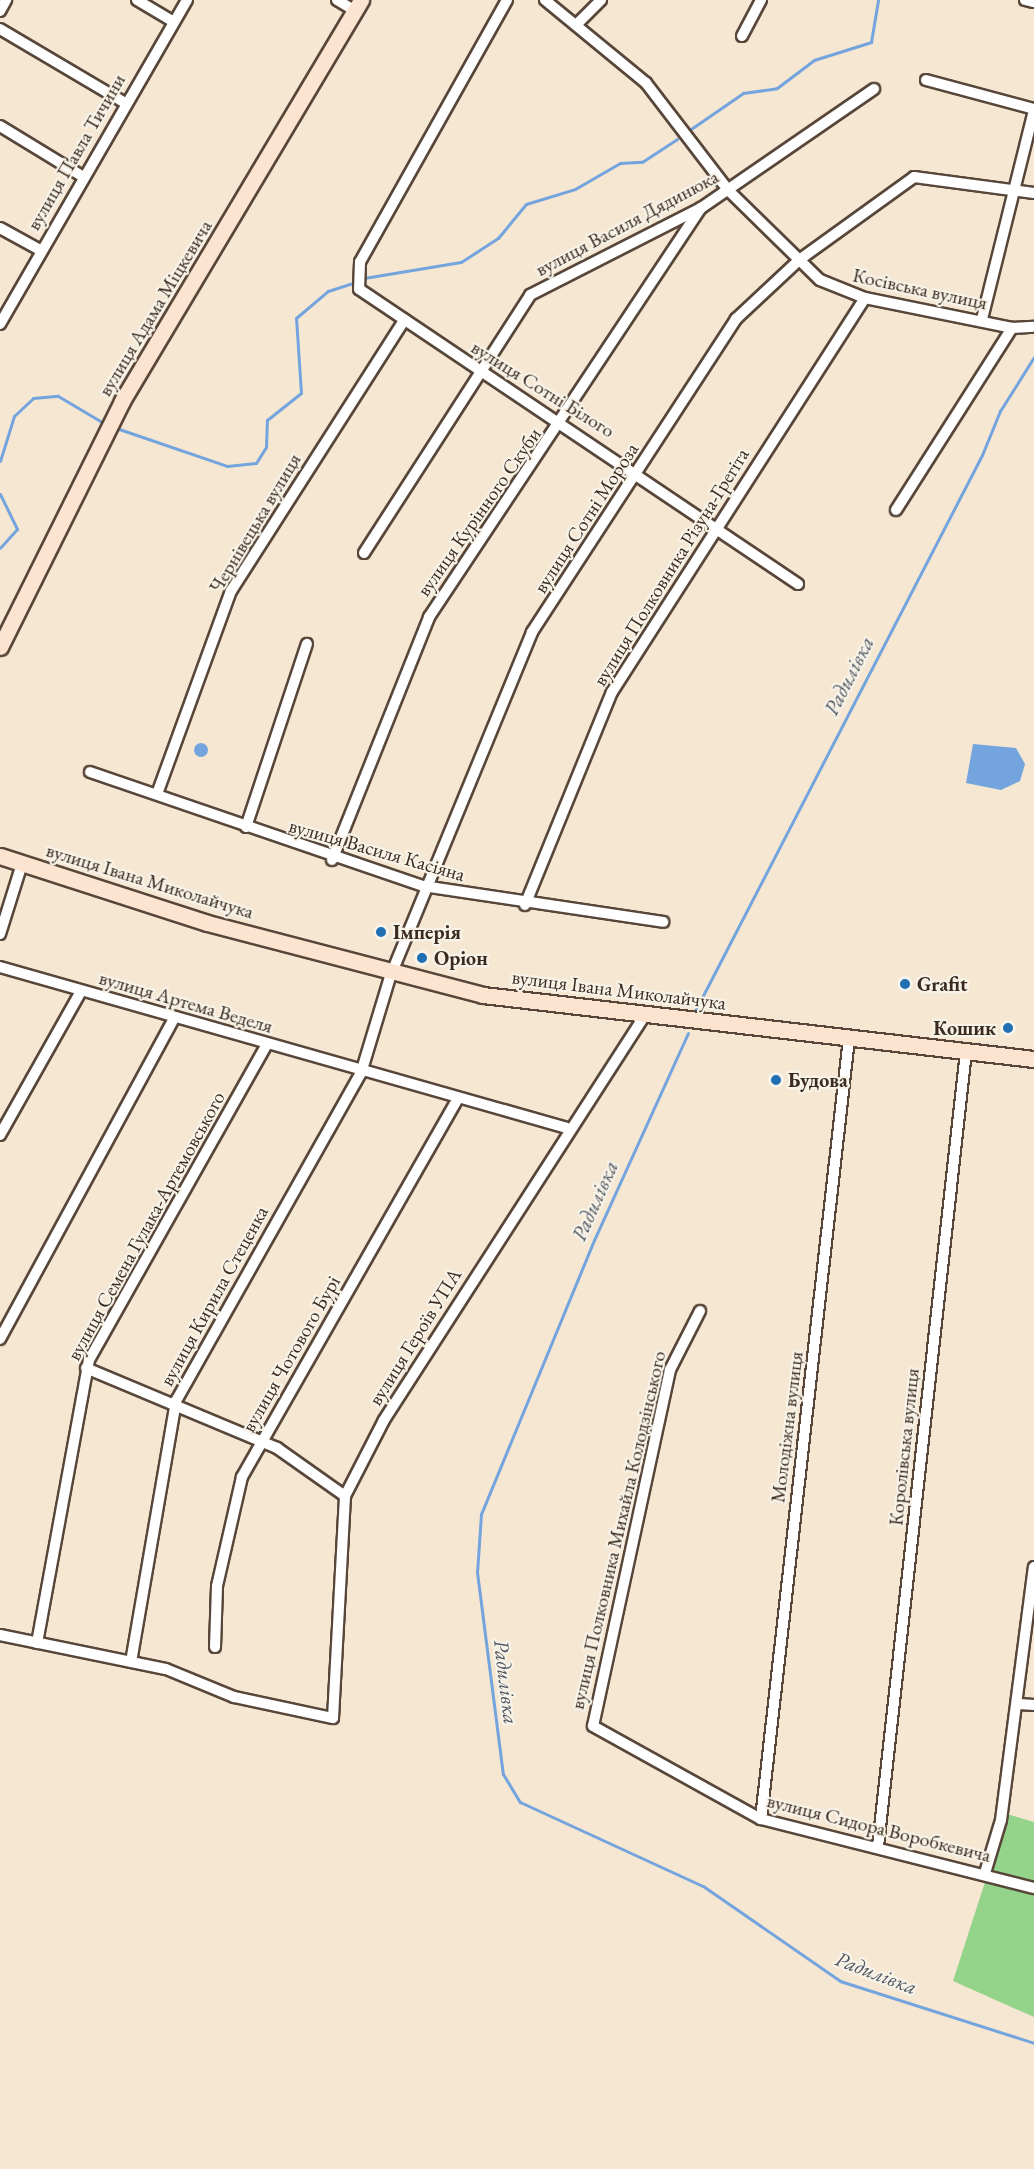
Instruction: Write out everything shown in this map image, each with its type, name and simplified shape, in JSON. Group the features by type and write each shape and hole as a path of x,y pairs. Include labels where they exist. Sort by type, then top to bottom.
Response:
{"street":[{"path":"0,11 6,0"},
{"path":"137,0 174,22"},
{"name":"вулиця Павла Тичини","path":"0,324 82,176 187,0"},
{"path":"337,0 358,5"},
{"name":"вулиця Сотні Білого","path":"507,0 362,259 358,282 404,320 482,373 564,422 716,525 798,584"},
{"name":"Косівська вулиця","path":"546,0 646,83 729,190 820,280 865,298 982,319 1012,328"},
{"path":"577,24 601,0"},
{"path":"742,36 761,0"},
{"path":"1025,0 1034,2"},
{"name":"вулиця Адама Міцкевича","path":"0,647 110,425 358,5"},
{"path":"0,29 125,103"},
{"path":"926,80 1034,109 982,319"},
{"name":"вулиця Василя Дядинюка","path":"364,553 482,373 523,304 540,287 701,208 874,89"},
{"path":"0,126 82,176"},
{"name":"вулиця Сотні Мороза","path":"361,1073 392,972 527,641 736,319 799,260 914,177 1034,193"},
{"name":"вулиця Курінного Скуби","path":"332,860 429,617 564,422 701,208"},
{"path":"0,228 40,250"},
{"name":"вулиця Полковника Різуна-Грегіта","path":"525,905 612,692 716,525 865,298"},
{"name":"Чернівецька вулиця","path":"158,794 231,591 404,320"},
{"path":"896,510 1012,328 1032,325"},
{"path":"246,828 306,644"},
{"name":"вулиця Василя Касіяна","path":"90,772 158,794 332,860 428,888 525,905 663,922"},
{"name":"вулиця Івана Миколайчука","path":"0,856 207,923 483,994 645,1015 1034,1059"},
{"path":"0,934 22,864"},
{"name":"вулиця Артема Веделя","path":"0,967 361,1073 567,1128"},
{"path":"0,1135 81,991"},
{"name":"вулиця Героїв УПА","path":"131,1662 170,1670 234,1697 333,1718 345,1496 384,1420 567,1128 645,1015"},
{"path":"0,1339 176,1017"},
{"name":"Молодіжна вулиця","path":"761,1819 849,1038"},
{"name":"вулиця Семена Гулака-Артемовського","path":"37,1643 86,1368 267,1044"},
{"name":"Королівська вулиця","path":"878,1846 966,1051"},
{"name":"вулиця Кирила Стеценка","path":"131,1662 176,1401 361,1073"},
{"name":"вулиця Чотового Бурі","path":"215,1647 218,1586 230,1514 261,1442 458,1099"},
{"name":"вулиця Полковника Михайла Колодзінського","path":"593,1726 670,1370 700,1311"},
{"path":"86,1368 176,1401 261,1442 316,1472 345,1496"},
{"path":"985,1873 1001,1820 1019,1704 1034,1567"},
{"path":"0,1635 131,1662"},
{"path":"1019,1704 1034,1705"},
{"name":"вулиця Сидора Воробкевича","path":"593,1726 761,1819 985,1873 1034,1888"}],"green space":[{"path":"1007,1814 1034,1822 1034,2017 953,1981"}],"water":[{"path":"198,743 204,743 208,750 204,757 198,757 194,753 194,747"},
{"path":"973,744 1016,748 1025,764 1020,781 1001,790 966,783"}],"waterway":[{"path":"688,131 743,93 777,88 814,60 871,42 878,0"},
{"path":"364,278 461,262 498,238 526,204 575,189 620,163 642,162 677,139"},
{"path":"119,429 227,466 256,463 266,447 267,420 301,393 296,318 328,291 358,281"},
{"name":"Радилівка","path":"695,1011 982,455 1000,411 1034,357"},
{"path":"0,461 14,416 33,398 58,396 102,422"},
{"path":"0,494 17,529 0,548"},
{"name":"Радилівка","path":"688,1033 594,1240 481,1514 477,1572 503,1774 520,1802 703,1886 840,1981 1034,2043"}],"place":[{"name":"Імперія","path":"381,932"},
{"name":"Оріон","path":"422,958"},
{"name":"Grafit","path":"905,984"},
{"name":"Кошик","path":"1008,1028"},
{"name":"Будова","path":"776,1080"}]}
